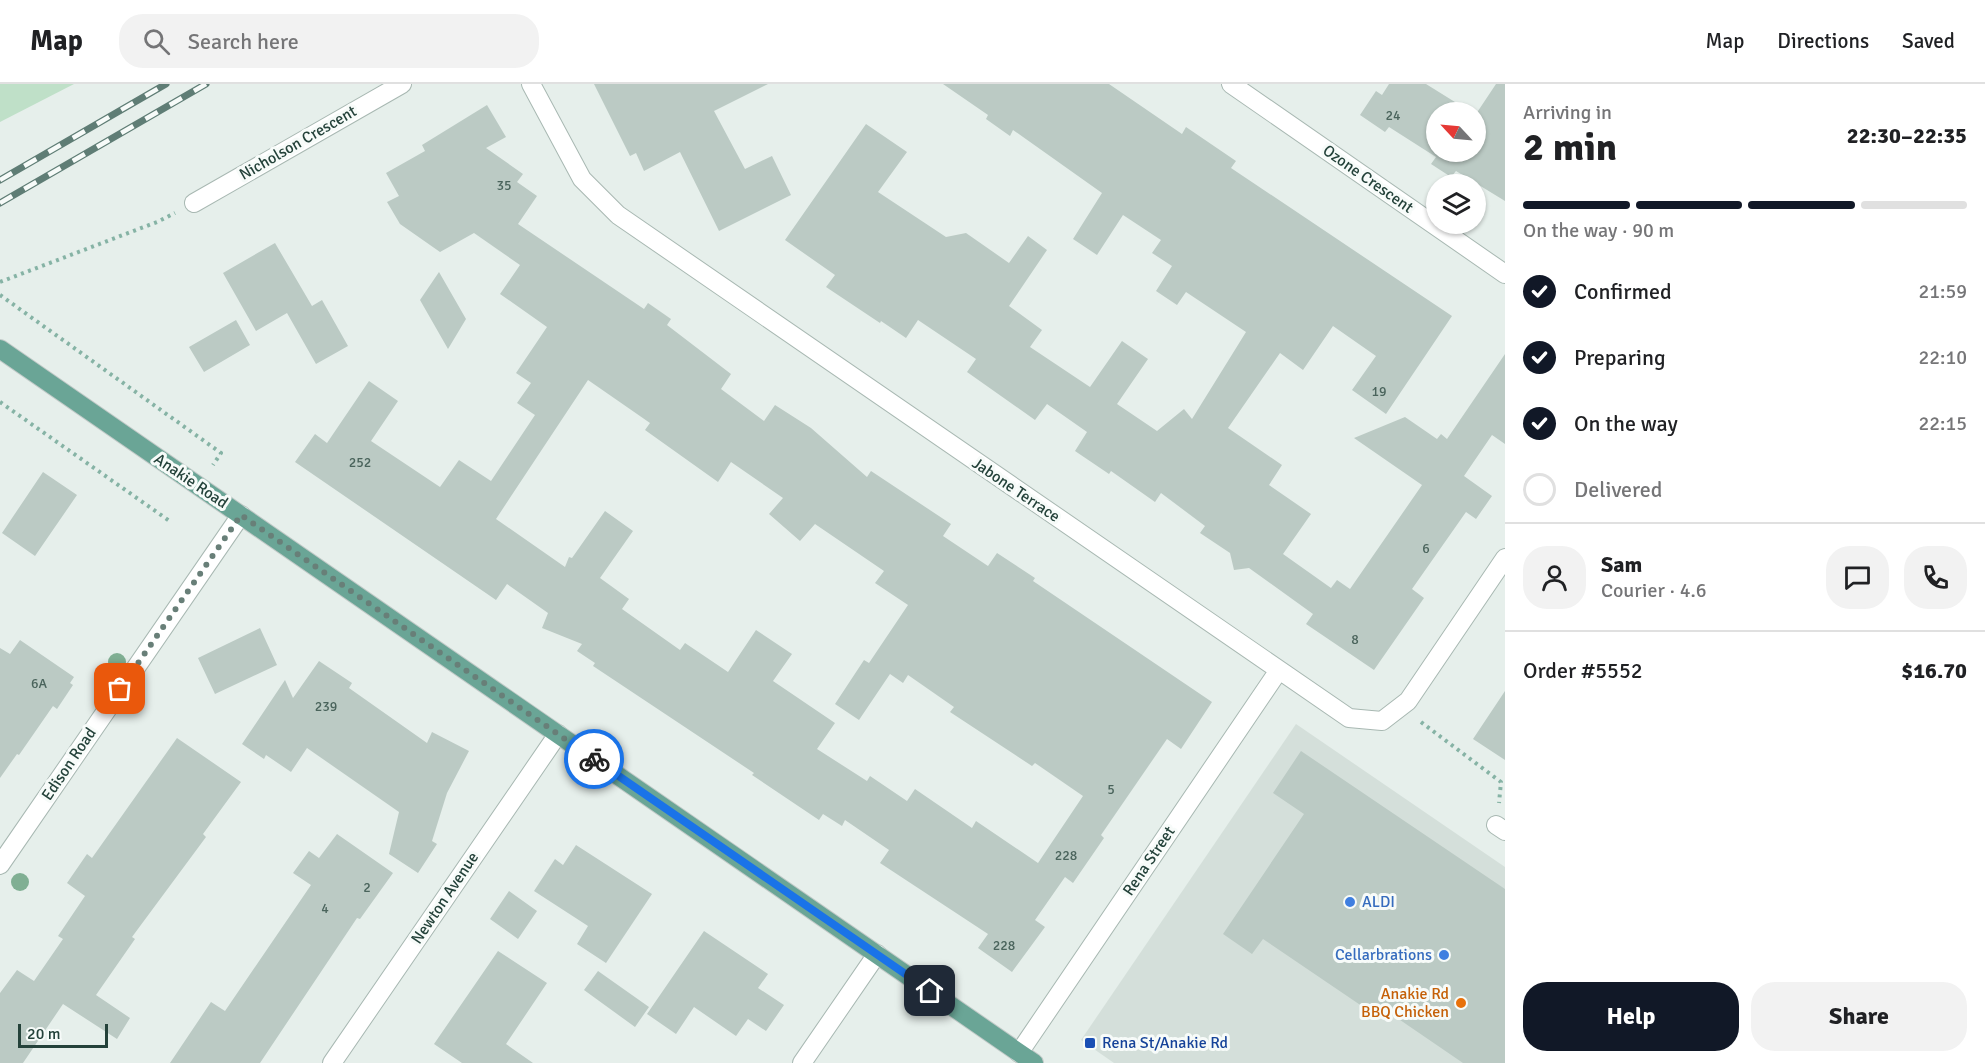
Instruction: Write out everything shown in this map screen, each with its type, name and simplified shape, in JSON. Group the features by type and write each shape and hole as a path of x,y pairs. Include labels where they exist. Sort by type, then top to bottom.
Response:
{"main road":[{"name":"Anakie Road","path":"0,349 1027,1058"}],"street":[{"name":"Nicholson Crescent","path":"194,202 402,84"},
{"name":"Jabone Terrace","path":"531,84 582,179 618,215 1349,718 1383,721 1408,701 1505,558"},
{"name":"Ozone Crescent","path":"1231,84 1505,274"},
{"name":"Edison Road","path":"0,865 241,515"},
{"name":"Rena Street","path":"1027,1058 1279,670"},
{"name":"Newton Avenue","path":"332,1063 558,734"},
{"path":"802,1063 877,954"}],"path":[{"path":"0,282 157,222 194,202"},
{"path":"0,295 221,453 213,465"},
{"path":"0,402 171,522"},
{"path":"1408,701 1415,717 1501,782 1501,828"}],"shaded area":[{"path":"1296,724 1505,867 1505,1063 1114,1063 1081,1040"}],"green space":[{"path":"0,84 74,84 0,122"}],"building":[{"path":"594,84 768,84 714,111 745,169 772,156 791,195 719,231 680,152 644,171 636,153 630,156"},
{"path":"943,84 1109,84 1182,134 1186,127 1236,161 1231,168 1452,316 1386,414 1352,390 1376,356 1333,326 1303,370 1280,353 1228,428 1282,465 1269,485 1311,514 1283,554 1331,588 1337,580 1350,589 1422,485 1354,438 1405,417 1437,439 1441,434 1447,439 1505,354 1505,444 1492,435 1464,476 1492,496 1476,519 1466,512 1412,589 1424,598 1374,670 1306,624 1313,614 1249,568 1234,570 1230,553 1200,533 1205,526 1161,493 1155,502 1111,471 1109,474 1075,451 1087,432 1047,404 1035,420 967,372 976,359 918,320 906,338 881,321 880,323 826,287 835,275 785,240 866,124 907,152 878,192 946,237 966,233 1009,263 1028,236 1047,250 1009,306 1042,330 1030,347 1090,387 1122,341 1148,359 1117,404 1157,431 1184,409 1192,419 1246,332 1186,292 1177,305 1156,291 1172,266 1152,253 1161,240 1123,215 1097,255 1073,239 1102,193 1013,130 1010,136 986,119 988,115"},
{"path":"1389,84 1426,84 1455,102 1426,102 1426,151 1389,127 1385,132 1360,115 1376,91 1382,95"},
{"path":"1496,84 1505,84 1505,201 1486,189 1486,174 1461,174 1456,171 1454,174 1446,174 1431,164 1432,162 1486,162 1486,102 1484,102"},
{"path":"487,105 506,137 486,148 523,174 517,182 537,196 518,224 644,309 648,303 671,319 667,325 731,374 721,389 764,421 775,405 811,428 867,477 871,471 951,524 943,536 988,566 997,553 1035,578 1033,581 1212,702 1181,749 1167,739 1101,835 1104,838 1073,883 1065,877 1035,920 1045,927 1012,972 978,948 988,934 880,863 889,850 845,820 842,826 823,814 819,820 752,775 754,773 593,666 595,663 577,651 582,644 542,628 548,613 507,584 496,600 295,462 315,434 327,443 369,381 398,401 371,441 440,487 459,460 491,481 535,415 517,403 531,383 516,373 547,327 500,294 520,265 474,233 440,252 400,224 387,202 399,196 386,173 425,151 422,145","holes":["588,380 650,423 645,430 718,482 731,462 783,498 769,514 800,541 815,524 884,571 875,583 908,605 869,663 864,660 835,704 859,720 890,674 903,683 908,675 954,707 950,712 1032,766 1035,763 1083,796 1038,863 976,821 972,828 915,789 907,801 870,776 867,781 817,749 835,723 773,681 792,654 756,630 728,672 685,643 680,650 622,609 629,599 600,578 633,531 605,511 572,558 569,557 565,567 496,519"]},
{"path":"275,243 312,306 322,300 348,346 316,364 287,313 256,331 223,273"},
{"path":"439,272 466,319 448,349 420,300"},
{"path":"236,320 250,345 204,372 189,347"},
{"path":"43,472 77,495 35,556 2,533"},
{"path":"260,628 277,665 215,694 198,658"},
{"path":"20,640 74,677 70,683 73,685 57,709 53,706 0,778 0,648 10,654"},
{"path":"319,661 352,683 349,688 427,743 432,732 469,751 447,793 432,841 437,844 418,873 389,854 399,812 307,748 291,772 266,755 264,759 242,744 285,680 293,698"},
{"path":"1505,691 1505,760 1473,739"},
{"path":"177,738 241,782 203,834 206,837 132,937 135,939 96,995 130,1018 117,1039 63,1004 23,1063 0,1063 0,993 17,970 34,981 63,939 58,936 85,896 67,883 87,854 92,858"},
{"name":"ALDI","path":"1301,751 1505,889 1505,1063 1463,1063 1384,1009 1378,1017 1263,939 1252,954 1223,934 1304,814 1273,793"},
{"path":"337,834 393,873 360,919 357,918 260,1063 170,1063 211,1002 225,1011 311,885 293,873 309,851 319,858"},
{"path":"576,845 652,894 606,963 577,944 588,926 534,891 555,859 563,865"},
{"path":"509,891 537,911 518,939 490,919"},
{"path":"704,931 768,974 758,988 784,1005 766,1031 748,1019 736,1036 694,1007 676,1034 647,1014"},
{"path":"498,951 547,983 506,1044 533,1063 462,1063 434,1044"},
{"path":"598,971 649,1007 635,1027 584,990"}],"railway":[{"path":"0,180 166,84"},
{"path":"0,203 206,84"}],"way so far":[{"path":"120,689 241,515 594,759"}],"place":[{"name":"ALDI","path":"1350,902"},
{"name":"Cellarbrations","path":"1444,955"},
{"name":"Anakie Rd BBQ Chicken","path":"1461,1003"},
{"name":"Rena St/Anakie Rd","path":"1090,1043"}],"route":[{"path":"594,759 930,991"}]}
